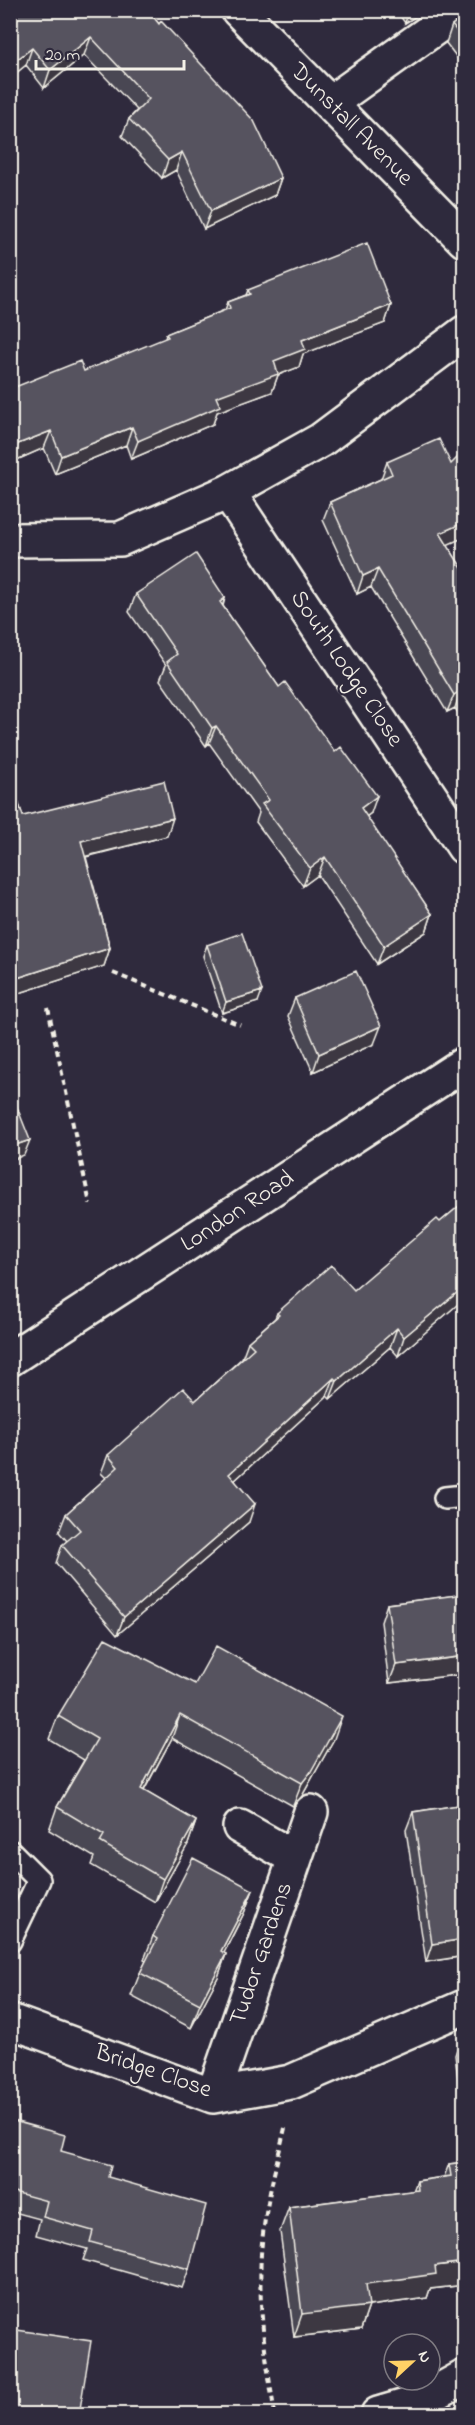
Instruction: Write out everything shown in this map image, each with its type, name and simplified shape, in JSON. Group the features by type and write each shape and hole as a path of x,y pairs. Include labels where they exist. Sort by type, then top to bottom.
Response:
{"street":[{"name":"Dunstall Avenue","path":"238,10 465,240"},
{"path":"330,104 460,10"},
{"path":"10,540 120,539 228,492 321,440 465,333"},
{"name":"South Lodge Close","path":"228,492 465,847"},
{"name":"London Road","path":"10,1359 465,1064"},
{"name":"Tudor Gardens","path":"213,2096 311,1812"},
{"path":"240,1827 295,1858"},
{"name":"Bridge Close","path":"10,2021 213,2096 291,2082 465,2007"},
{"path":"378,2415 422,2408 465,2377"}],"lane":[{"path":"10,1851 39,1881 10,1941"}],"path":[{"path":"113,973 240,1025"},
{"path":"48,1008 90,1204"},
{"path":"275,2415 262,2324 261,2254 270,2188 285,2125 291,2082"}],"building":[{"path":"10,10 148,10 159,24 161,21 254,121 281,178 211,211 182,152 168,160 129,119 149,99 91,37 50,70 32,48 11,64"},
{"path":"465,15 465,42 452,25"},
{"path":"367,243 391,305 302,340 305,349 274,361 278,374 216,397 220,406 138,441 132,427 61,456 51,431 18,444 10,427 10,389 80,361 84,371 168,337 166,334 230,308 228,302 250,294 248,290"},
{"path":"439,439 451,464 465,450 465,522 440,533 465,573 465,696 461,690 454,695 378,569 363,576 330,502 392,474 387,462"},
{"path":"196,554 225,598 220,602 279,687 285,682 335,752 341,747 377,796 361,808 432,914 384,946 325,857 310,868 262,804 269,800 216,726 212,728 167,662 177,654 136,594"},
{"path":"10,779 23,816 164,781 173,818 81,841 110,948 14,979 10,958"},
{"path":"242,933 262,991 226,1002 207,945"},
{"path":"356,971 381,1026 319,1054 295,998"},
{"path":"13,1097 30,1140 10,1147 10,1098"},
{"path":"465,1201 465,1286 404,1337 397,1328 337,1381 334,1378 229,1474 255,1504 124,1617 62,1545 80,1530 66,1514 118,1467 108,1455 183,1388 195,1401 254,1348 248,1342 279,1315 277,1313 331,1265 354,1290 437,1219 440,1222"},
{"path":"465,1594 465,1656 396,1665 387,1604"},
{"path":"105,1638 195,1684 216,1646 342,1716 302,1783 180,1715 141,1789 196,1821 163,1879 100,1842 104,1835 57,1807 97,1739 58,1716"},
{"path":"465,1804 465,1939 432,1944 413,1812"},
{"path":"193,1858 253,1890 221,1951 226,1954 200,2004 140,1973 157,1939 153,1936"},
{"path":"10,2120 65,2135 61,2151 111,2165 108,2177 206,2205 189,2269 90,2242 93,2231 43,2217 47,2201 10,2191"},
{"path":"465,2162 465,2262 435,2266 436,2274 366,2284 369,2306 302,2314 289,2207 418,2190 417,2181 451,2176 449,2164"},
{"path":"10,2329 91,2341 79,2415 10,2415"}]}
